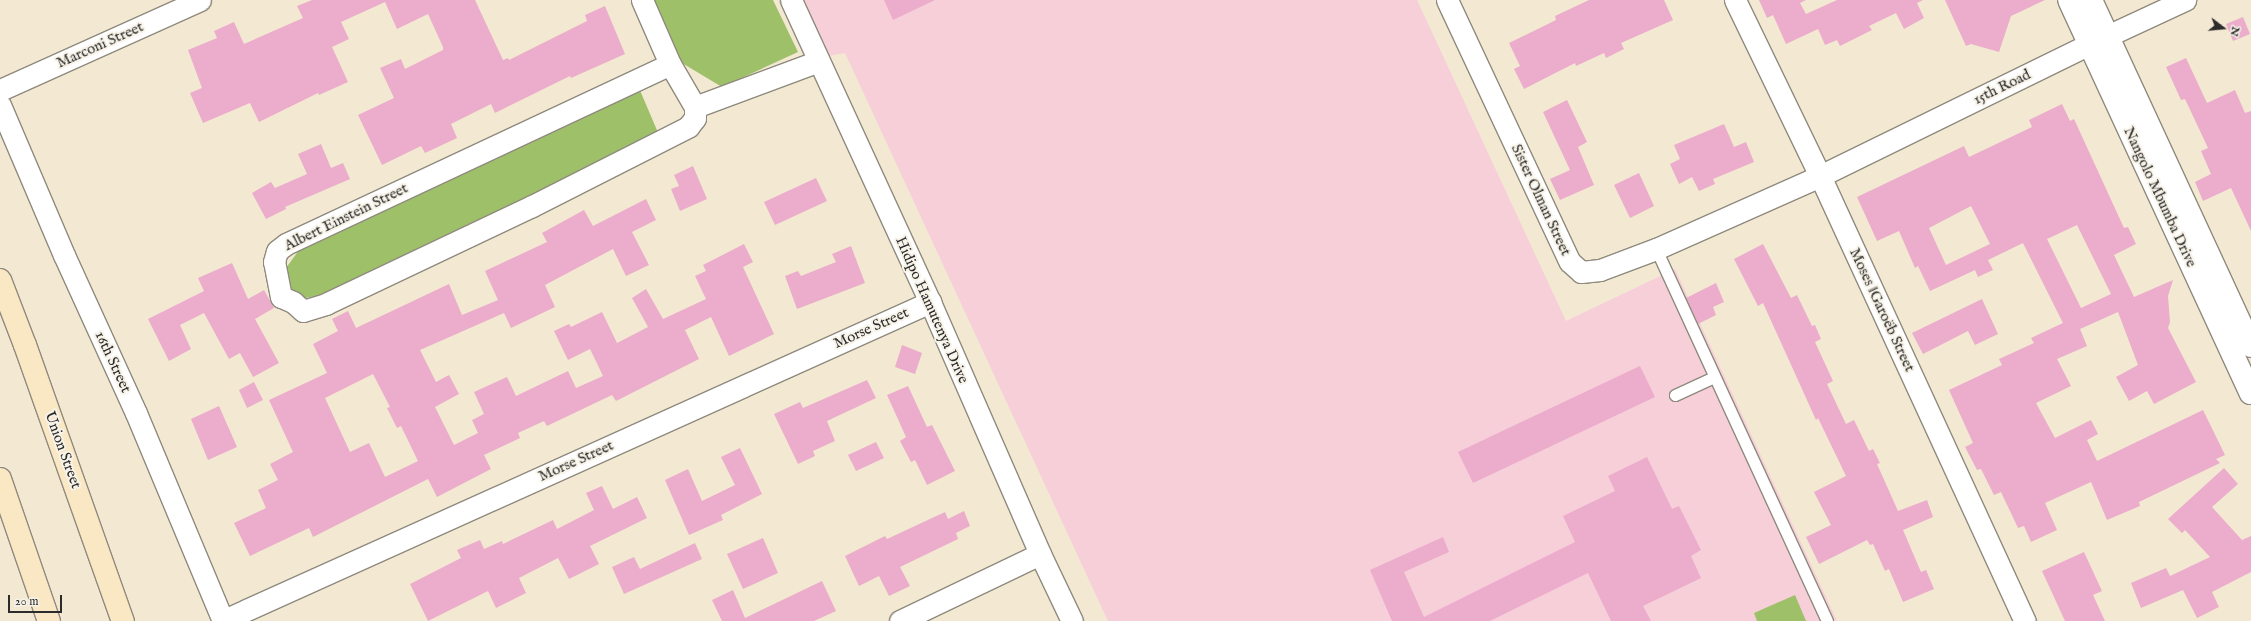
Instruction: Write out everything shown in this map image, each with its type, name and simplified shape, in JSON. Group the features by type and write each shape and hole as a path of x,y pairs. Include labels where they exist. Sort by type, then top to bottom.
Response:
{"main road":[{"name":"Union Street","path":"0,280 26,345 123,621"},
{"path":"0,479 49,621"}],"street":[{"name":"Marconi Street","path":"0,90 200,0"},
{"path":"642,0 670,64 695,107 819,61"},
{"name":"Hidipo Hamutenya Drive","path":"791,0 930,302 1040,554 1072,621"},
{"name":"Sister Olman Street","path":"1447,0 1570,262 1581,272 1600,270 1656,249 1820,176"},
{"name":"Moses ǁGaroëb Street","path":"1735,0 1820,176 2025,621"},
{"name":"Nangolo Mbumba Drive","path":"2069,0 2099,40 2251,346"},
{"name":"Nangolo Mbumba Drive","path":"2091,0 2099,40 2251,394"},
{"name":"15th Road","path":"1820,176 2099,40 2186,0"},
{"name":"Albert Einstein Street","path":"670,64 286,244 277,251 274,262 281,297 294,302 304,311 326,304 532,206 688,127 695,118 695,107"},
{"name":"16th Street","path":"0,105 64,255 143,428 222,621"},
{"name":"Morse Street","path":"222,621 930,302"},
{"path":"913,618 1040,554"}],"lane":[{"path":"1656,249 1827,621"},
{"path":"1675,395 1714,377"}],"shaded area":[{"path":"784,0 1417,0 1566,321 1675,269 1837,621 1108,621 845,53 811,59"}],"green space":[{"path":"654,0 773,0 798,52 722,87 682,63"},
{"path":"639,88 659,135 323,295 305,298 292,290 286,268 299,250"},
{"path":"1795,595 1806,621 1757,621 1754,613"}],"building":[{"path":"312,0 475,0 503,60 508,58 509,60 587,21 585,15 605,6 625,54 571,78 570,76 495,113 491,104 451,124 457,138 425,153 421,146 382,165 358,115 394,98 380,68 401,59 405,69 443,50 428,14 397,29 385,2 341,22 349,39 332,47 348,82 319,95 318,93 259,122 250,103 203,123 190,93 202,88 188,50 217,38 214,31 234,22 244,44 303,18 297,6"},
{"path":"884,0 935,0 893,20"},
{"path":"1589,0 1664,0 1673,20 1621,43 1624,49 1606,58 1604,53 1576,66 1575,63 1524,89 1514,69 1520,66 1509,43 1556,20 1555,16"},
{"path":"1759,0 1806,0 1800,3 1806,14 1837,0 1923,0 1917,3 1924,18 1904,29 1896,13 1869,26 1872,30 1840,46 1837,40 1825,45 1818,29 1786,44 1773,15 1767,18"},
{"path":"1945,0 2045,0 2011,16 1999,52 1971,44 1966,46"},
{"path":"2243,17 2250,34 2233,41 2226,24"},
{"path":"2186,58 2207,103 2235,90 2245,113 2251,111 2251,231 2231,188 2203,201 2195,182 2211,174 2201,151 2208,148 2185,99 2181,100 2166,67"},
{"path":"1567,100 1587,142 1578,147 1594,185 1560,200 1550,179 1570,170 1543,112"},
{"path":"2062,104 2070,121 2074,119 2124,228 2128,227 2136,244 2114,255 2134,297 2173,280 2168,296 2170,322 2168,328 2196,382 2154,404 2147,391 2129,401 2116,377 2138,365 2118,312 2080,329 2087,346 2057,359 2071,386 2036,403 2055,438 2091,420 2098,434 2087,440 2097,461 2203,410 2225,455 2216,459 2220,463 2139,502 2140,506 2107,520 2091,482 2045,503 2057,530 2031,542 2024,526 2018,528 2001,492 1994,495 1981,469 1977,470 1965,447 1973,443 1949,390 2002,365 1999,359 2034,343 2031,338 2063,323 2023,243 1988,260 1993,270 1978,277 1975,270 1930,291 1918,266 1915,268 1899,231 1877,241 1857,197 1964,146 1969,157 2032,127 2029,120","holes":["1971,206 1990,244 1946,265 1929,228","2077,225 2111,294 2081,308 2047,239"]},
{"path":"1724,124 1734,147 1746,142 1754,162 1713,179 1715,184 1699,191 1692,177 1679,184 1670,164 1680,159 1674,145"},
{"path":"321,144 331,168 343,163 350,179 285,207 286,209 266,219 252,193 271,182 275,188 307,174 298,154"},
{"path":"693,166 707,199 680,211 671,189 679,186 674,175"},
{"path":"1639,173 1654,206 1630,218 1614,185"},
{"path":"816,178 827,201 775,225 764,202"},
{"path":"646,199 656,220 632,232 649,265 626,276 613,249 545,285 555,307 511,328 504,313 420,350 436,382 449,375 459,394 435,407 454,445 478,433 472,420 484,414 474,392 507,377 516,396 568,371 576,388 603,376 590,349 568,360 554,331 569,324 571,327 602,312 617,343 648,327 632,298 646,289 663,319 706,299 695,276 706,271 703,265 744,244 753,262 743,267 774,334 729,356 711,317 685,330 699,359 616,401 612,395 547,426 544,421 518,433 520,438 484,455 491,469 437,497 428,479 313,537 309,528 250,556 234,523 266,508 258,490 278,480 270,464 293,452 269,400 327,373 313,344 338,331 332,319 348,311 356,328 449,284 462,315 498,300 485,271 547,242 542,233 584,210 593,226","holes":["373,374 390,407 387,408 397,428 401,426 418,461 385,477 369,443 350,452 325,398"]},
{"path":"1763,244 1791,298 1797,295 1812,326 1815,325 1821,339 1815,342 1833,381 1827,384 1846,424 1854,420 1869,451 1873,449 1880,463 1877,464 1898,511 1927,500 1933,517 1903,530 1921,572 1926,570 1934,589 1903,602 1889,569 1885,571 1873,544 1870,545 1867,540 1819,564 1806,537 1831,525 1814,492 1846,476 1818,418 1816,420 1763,303 1758,306 1734,259"},
{"path":"851,246 865,283 797,309 785,276 798,271 801,276 836,262 832,254"},
{"path":"232,263 248,299 264,290 274,308 255,319 279,363 253,377 240,353 229,359 204,313 180,325 191,349 169,361 148,319 204,291 198,278"},
{"path":"1716,283 1724,302 1713,307 1716,315 1698,324 1686,298"},
{"path":"1982,299 1998,334 1975,345 1968,331 1923,354 1912,333"},
{"path":"902,345 922,353 915,374 895,367"},
{"path":"1640,366 1655,397 1473,483 1458,452"},
{"path":"867,380 876,398 827,421 835,441 813,451 815,456 798,464 774,414 800,402 803,408"},
{"path":"254,382 263,400 247,408 239,390"},
{"path":"908,386 927,427 932,425 955,471 927,485 915,460 911,462 900,441 906,437 887,395"},
{"path":"219,406 237,447 208,460 191,419"},
{"path":"876,442 884,458 856,471 848,455"},
{"path":"740,448 762,494 721,515 723,520 689,535 665,480 688,469 702,501 735,485 721,457"},
{"path":"1647,457 1672,509 1679,506 1701,550 1691,556 1701,578 1643,606 1651,621 1611,621 1588,573 1490,621 1392,621 1370,570 1443,537 1449,552 1404,572 1424,617 1575,542 1563,516 1615,491 1608,476"},
{"path":"2224,468 2238,484 2212,507 2242,540 2251,536 2251,572 2212,592 2219,607 2197,618 2183,590 2141,608 2131,583 2166,568 2170,576 2210,557 2185,530 2182,533 2168,519"},
{"path":"602,486 613,509 637,497 647,518 590,546 599,564 569,579 558,558 519,578 526,593 496,608 488,591 428,621 410,584 461,558 457,550 480,540 484,549 502,541 503,544 553,520 557,529 594,510 586,493"},
{"path":"964,511 970,526 956,533 958,539 900,567 910,586 889,596 879,576 859,586 845,556 885,536 887,539 945,512 948,519"},
{"path":"763,538 778,573 743,589 727,554"},
{"path":"695,543 702,559 624,594 612,567 634,557 640,569"},
{"path":"2084,552 2102,591 2093,595 2105,621 2065,621 2042,571"},
{"path":"822,581 836,611 814,621 722,621 712,600 733,590 745,618"}]}
